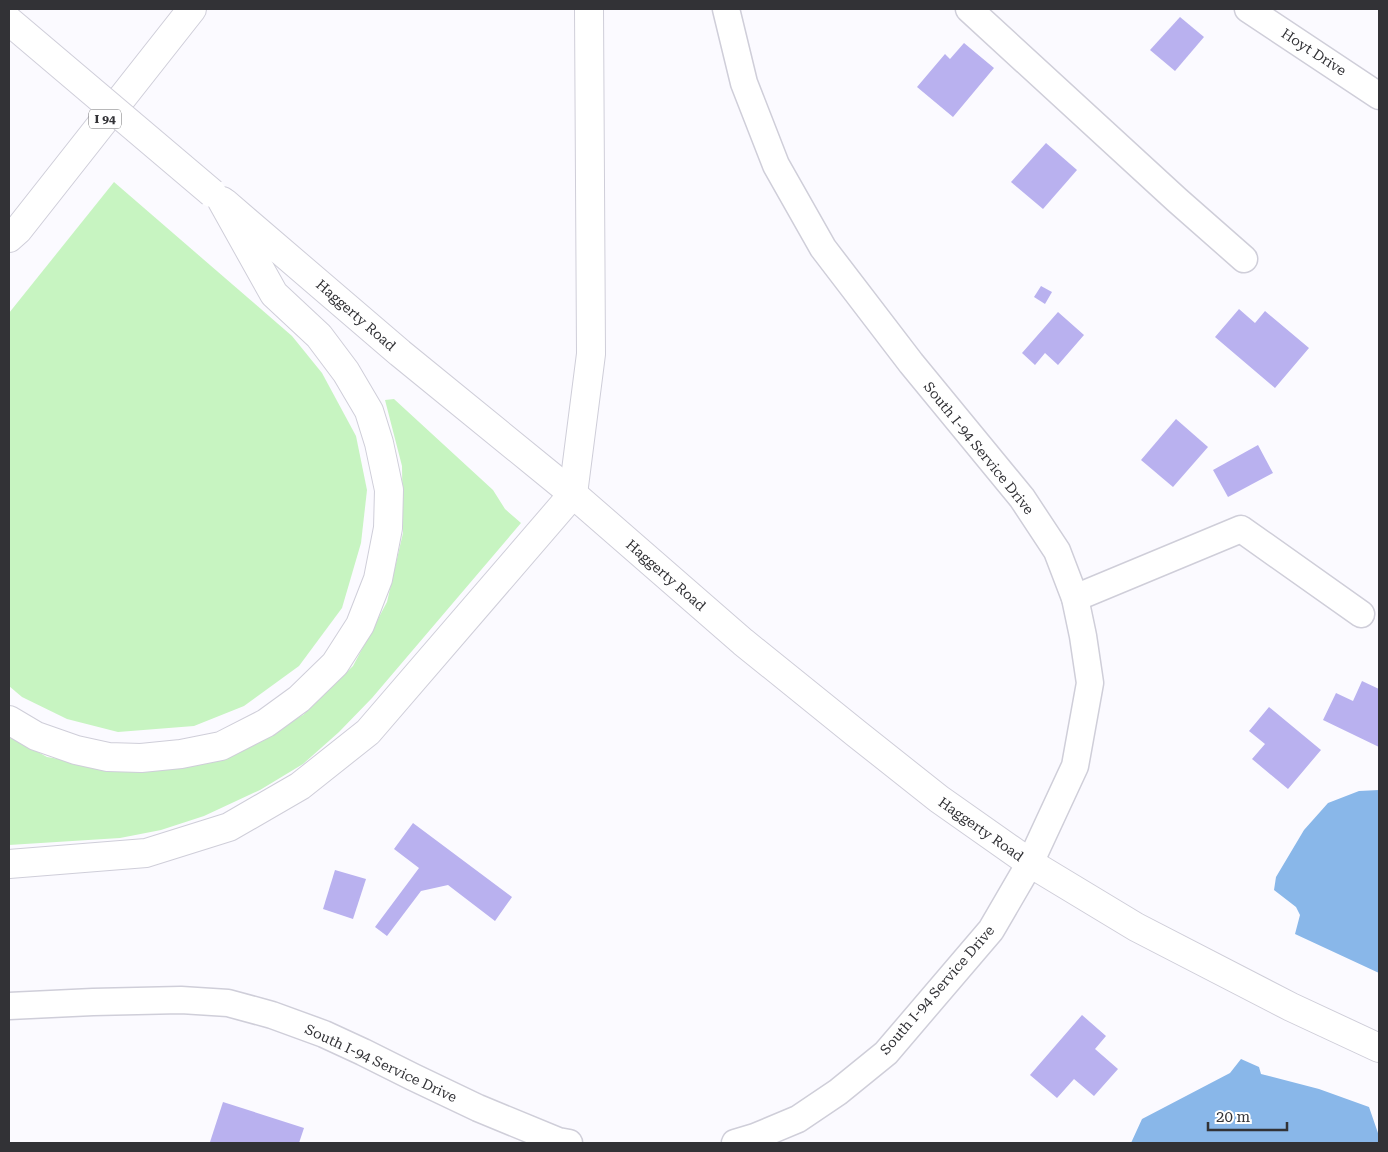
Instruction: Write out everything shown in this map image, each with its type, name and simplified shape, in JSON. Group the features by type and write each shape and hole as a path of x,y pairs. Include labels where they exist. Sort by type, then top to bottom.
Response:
{"main road":[{"path":"9,20 17,9"},
{"name":"I 94","path":"13,234 192,9"},
{"path":"9,864 146,853 229,827 300,786 368,732 573,494 591,354 589,9"},
{"name":"Haggerty Road","path":"9,20 400,353 573,494 743,642 939,799 1030,863 1136,927 1291,1007 1379,1048"},
{"path":"9,720 36,736 76,750 108,757 141,758 181,754 221,746 266,723 299,699 335,664 360,625 378,579 388,528 389,490 379,443 369,411 346,372 320,336 274,294 217,197"},
{"path":"9,258 13,234"}],"street":[{"name":"South I-94 Service Drive","path":"726,9 744,83 776,165 823,248 910,362 1022,498 1057,551 1075,598 1090,683 1075,766 1030,863 991,930 886,1053 838,1092 798,1119 755,1137 735,1143"},
{"path":"968,9 1244,260"},
{"name":"Hoyt Drive","path":"1248,9 1379,96"},
{"path":"1075,598 1241,529 1361,614"},
{"name":"South I-94 Service Drive","path":"9,1006 181,1000 228,1004 272,1015 324,1034 478,1108 558,1141 569,1143"}],"green space":[{"path":"114,182 292,336 322,373 356,436 367,490 361,543 342,608 299,666 244,706 194,726 118,732 67,719 22,697 9,686 9,313"},
{"path":"394,399 493,490 505,509 521,523 372,698 339,732 303,764 260,790 204,816 161,830 120,838 9,845 9,736 47,757 135,772 213,761 303,715 353,666 387,602 403,533 402,466 385,400"}],"water":[{"path":"1379,790 1379,973 1295,934 1300,915 1296,907 1274,890 1276,877 1304,830 1328,803 1359,791"},
{"path":"1241,1059 1259,1067 1261,1074 1319,1089 1369,1107 1379,1136 1379,1143 1131,1143 1142,1119 1230,1073"}],"building":[{"path":"1180,17 1204,37 1175,71 1150,50"},
{"path":"964,43 994,68 953,117 917,87 945,54 950,59"},
{"path":"1046,143 1077,170 1043,209 1011,182"},
{"path":"1041,286 1052,292 1045,304 1034,297"},
{"path":"1239,309 1255,323 1265,311 1309,348 1275,388 1215,337"},
{"path":"1058,312 1084,335 1058,365 1045,353 1035,365 1022,353"},
{"path":"1176,419 1208,447 1173,487 1141,460"},
{"path":"1258,445 1273,473 1228,497 1213,470"},
{"path":"1362,681 1379,689 1379,747 1323,720 1336,693 1353,701"},
{"path":"1269,707 1321,750 1288,789 1252,759 1265,744 1249,731"},
{"path":"413,823 512,897 495,921 448,885 421,891 387,936 375,927 419,868 394,849"},
{"path":"335,870 366,879 353,919 323,909"},
{"path":"1082,1015 1106,1036 1095,1049 1118,1069 1094,1096 1074,1079 1057,1098 1030,1075"},
{"path":"223,1102 304,1128 299,1143 210,1142"}]}
